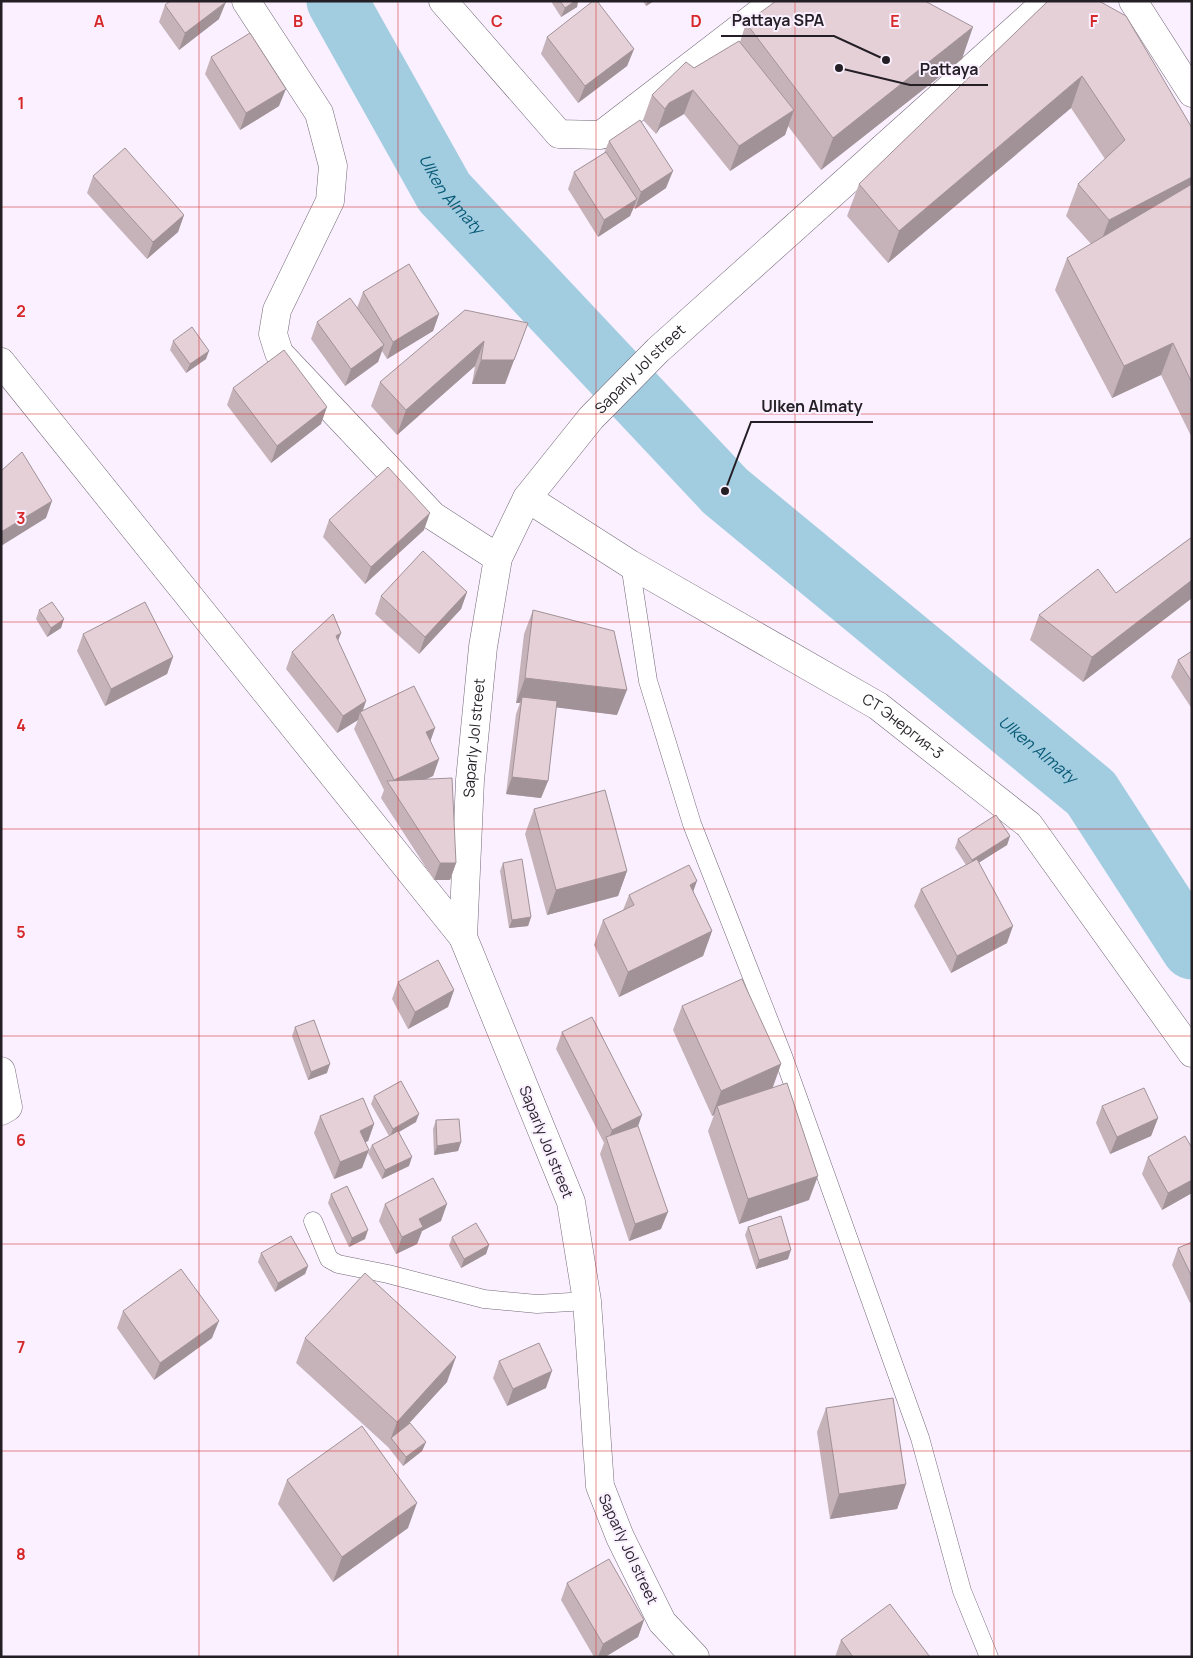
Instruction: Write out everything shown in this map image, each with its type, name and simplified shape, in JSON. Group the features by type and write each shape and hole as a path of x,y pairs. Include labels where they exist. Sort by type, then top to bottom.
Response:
{"street":[{"path":"246,1 319,113 333,166 330,202 277,310 273,334 279,353 433,516 498,558"},
{"path":"443,1 558,134 601,135 774,1"},
{"name":"Saparly Jol street","path":"695,1657 662,1622 620,1537 600,1486 587,1301 571,1202 463,937 471,771 483,647 498,558 528,498 591,418 658,350 1046,1"},
{"path":"1133,1 1192,93"},
{"path":"1,362 463,937"},
{"name":"СТ Энергия-3","path":"528,498 630,564 878,706 1029,825 1192,1053"},
{"path":"1,1071 8,1107 1,1111"}],"lane":[{"path":"630,564 648,681 692,824 783,1056 920,1438 962,1590 988,1657"},
{"path":"313,1221 329,1259 338,1264 388,1274 484,1299 537,1304 587,1301"}],"building":[{"path":"170,1 226,2 185,33 165,5"},
{"path":"560,1 575,1 565,8"},
{"path":"593,1 597,1 634,49 585,86 547,37"},
{"path":"776,1 925,1 973,27 833,138 746,23"},
{"path":"1048,1 1099,1 1126,16 1192,128 1192,177 1109,220 1078,184 1125,140 1082,76 899,231 859,184"},
{"path":"250,33 286,89 246,113 211,57"},
{"path":"739,41 794,110 739,146 693,90 669,103 665,109 652,95 686,62 694,68"},
{"path":"640,120 673,171 641,192 609,141"},
{"path":"125,148 184,215 153,242 93,176"},
{"path":"606,152 637,199 604,220 574,172"},
{"path":"1192,184 1192,383 1173,343 1124,366 1067,258"},
{"path":"409,264 439,314 393,342 363,292"},
{"path":"350,298 384,345 351,369 317,322"},
{"path":"465,310 528,323 514,360 481,360 484,341 406,410 380,382"},
{"path":"192,327 209,351 190,364 173,341"},
{"path":"284,350 327,407 277,446 233,388"},
{"path":"22,452 52,501 1,532 1,471"},
{"path":"388,467 430,513 371,567 329,520"},
{"path":"1192,537 1192,580 1092,657 1039,615 1098,569 1116,593"},
{"path":"423,551 467,592 425,637 381,596"},
{"path":"52,602 64,619 51,628 39,610"},
{"path":"145,602 173,657 111,689 83,634"},
{"path":"533,610 614,631 627,690 525,678"},
{"path":"333,614 341,633 336,636 366,701 343,716 292,652"},
{"path":"1192,651 1192,682 1178,660"},
{"path":"414,686 435,728 426,732 439,759 394,780 360,712"},
{"path":"522,697 557,701 548,781 512,777"},
{"path":"452,778 456,863 440,863 387,781"},
{"path":"605,790 627,871 556,890 534,809"},
{"path":"996,815 1010,836 972,860 958,839"},
{"path":"522,859 531,917 512,920 503,863"},
{"path":"977,859 1013,926 957,956 921,889"},
{"path":"689,865 697,881 690,885 712,931 628,972 603,920 634,905 629,895"},
{"path":"438,960 454,990 415,1012 398,982"},
{"path":"742,979 781,1064 721,1091 682,1006"},
{"path":"592,1017 642,1115 612,1130 562,1032"},
{"path":"314,1020 330,1064 311,1072 295,1027"},
{"path":"401,1081 419,1114 393,1129 374,1096"},
{"path":"787,1083 818,1176 748,1199 717,1106"},
{"path":"1144,1088 1158,1118 1117,1137 1102,1106"},
{"path":"363,1098 374,1124 360,1131 369,1150 340,1162 320,1116"},
{"path":"459,1119 461,1142 437,1146 436,1120"},
{"path":"638,1126 668,1212 635,1224 606,1137"},
{"path":"398,1131 412,1157 385,1170 372,1145"},
{"path":"1185,1136 1192,1148 1192,1180 1168,1193 1148,1157"},
{"path":"433,1178 447,1204 419,1219 423,1227 402,1237 385,1204"},
{"path":"347,1186 368,1230 352,1238 331,1194"},
{"path":"781,1216 791,1250 759,1260 748,1227"},
{"path":"476,1223 489,1245 464,1259 452,1237"},
{"path":"291,1236 308,1266 278,1283 261,1253"},
{"path":"1192,1242 1192,1277 1178,1248"},
{"path":"181,1269 219,1321 160,1363 123,1311"},
{"path":"365,1273 456,1357 397,1422 305,1338"},
{"path":"539,1343 552,1371 513,1389 499,1361"},
{"path":"893,1398 906,1484 839,1494 826,1408"},
{"path":"410,1423 426,1442 406,1457 391,1438"},
{"path":"362,1426 417,1503 342,1557 287,1480"},
{"path":"609,1559 644,1620 603,1644 567,1583"},
{"path":"890,1604 930,1657 853,1657 841,1640"}],"waterway":[{"name":"Ulken Almaty","path":"337,1 444,192 725,491 1091,793 1192,949"}],"place":[{"name":"Pattaya SPA","path":"886,60"},
{"name":"Pattaya","path":"839,68"},
{"name":"Ulken Almaty","path":"725,491"}]}
